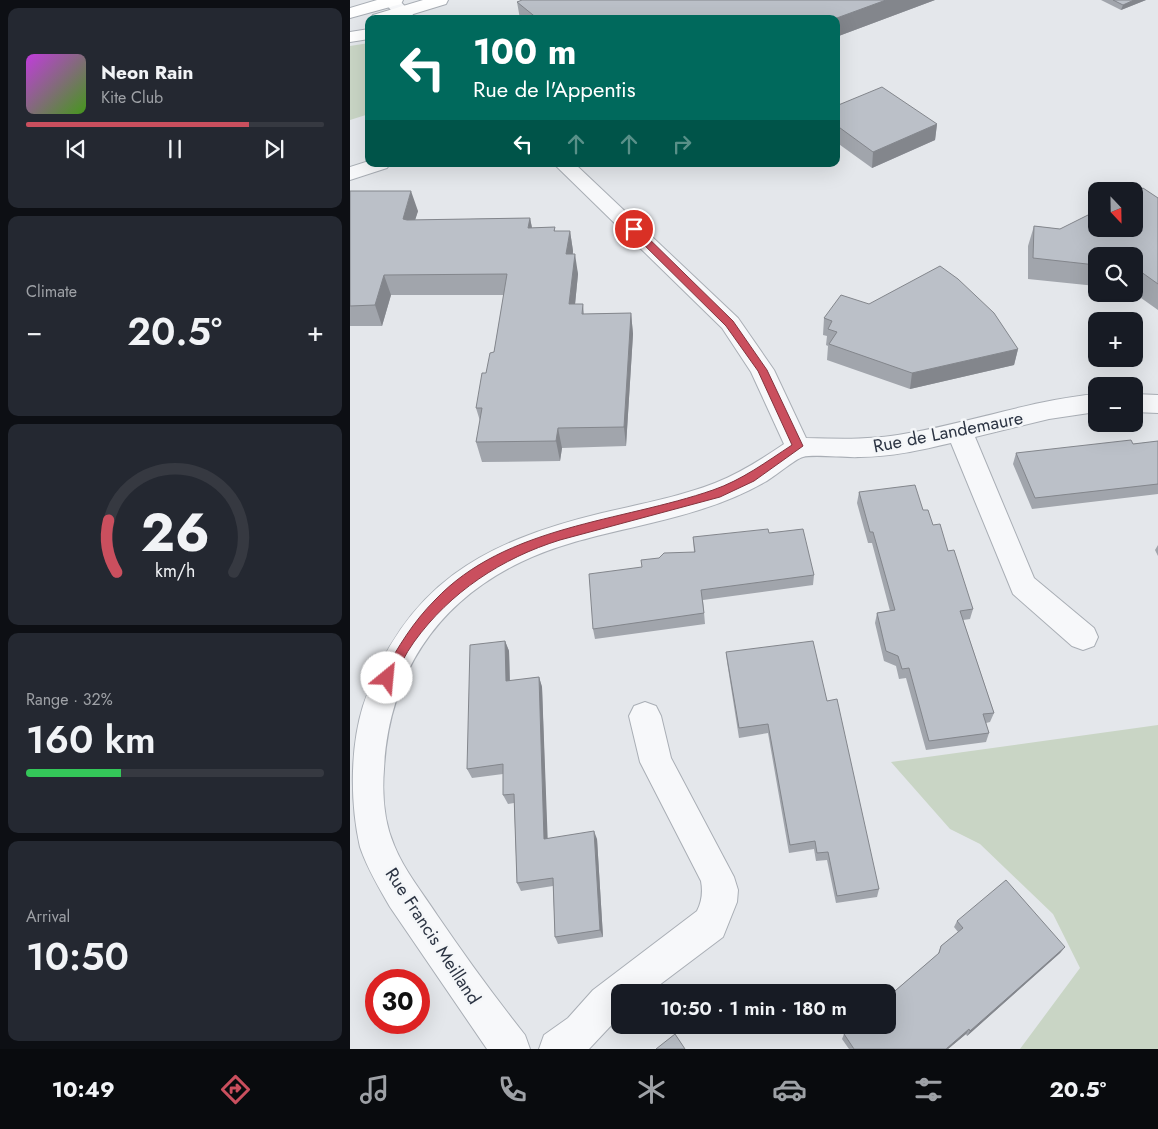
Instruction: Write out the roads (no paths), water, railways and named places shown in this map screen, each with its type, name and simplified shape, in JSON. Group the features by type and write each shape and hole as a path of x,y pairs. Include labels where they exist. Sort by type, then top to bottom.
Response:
{"street":[{"path":"350,13 440,0"},
{"path":"385,15 397,6"},
{"path":"350,28 365,23"},
{"path":"350,37 365,35"},
{"path":"350,174 371,167"},
{"path":"567,167 730,323 762,370 798,446"},
{"path":"1143,403 1158,404"},
{"name":"Rue de Landemaure","path":"798,446 881,448 960,433 1088,404"},
{"path":"960,433 1023,586 1083,637"},
{"name":"Rue Francis Meilland","path":"511,1049 480,1009 393,881 375,842 369,818 364,771 371,723 387,678 409,639 440,602 470,578 496,562 545,540 716,494 750,478 798,446"},
{"path":"558,1049 581,1031 606,1003 710,924 719,902 720,890 717,877 656,762 645,716"}]}
